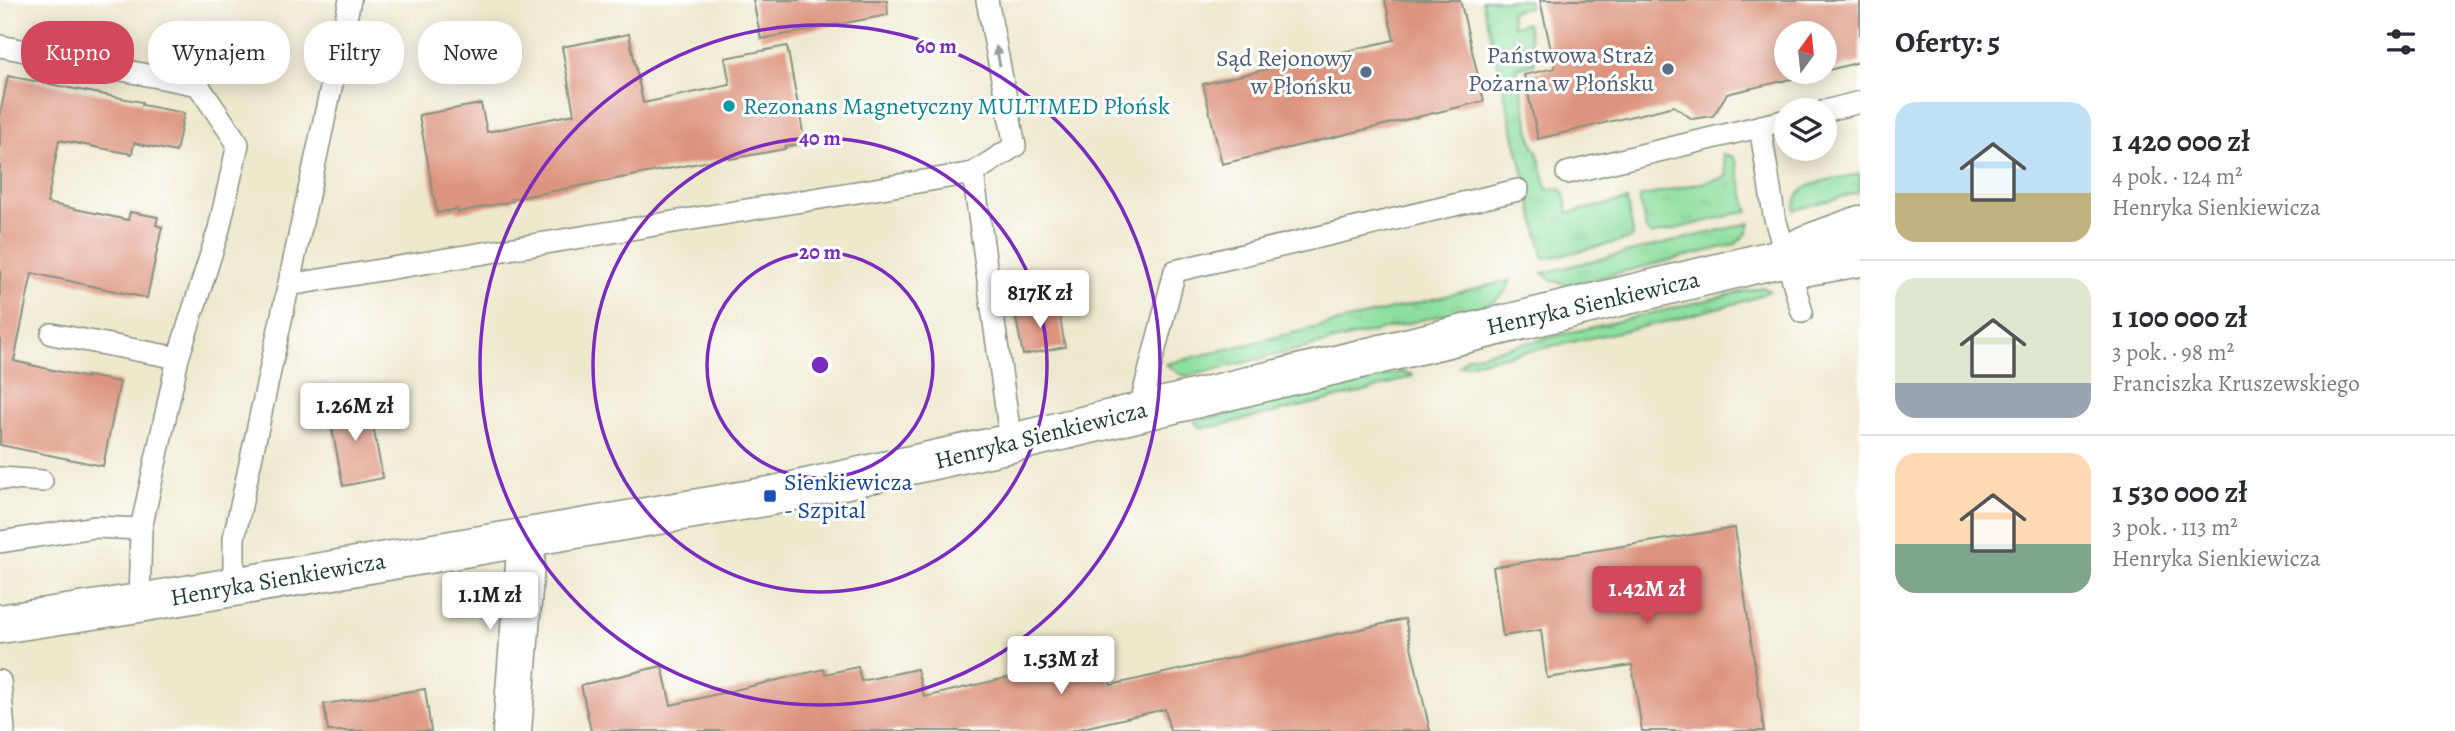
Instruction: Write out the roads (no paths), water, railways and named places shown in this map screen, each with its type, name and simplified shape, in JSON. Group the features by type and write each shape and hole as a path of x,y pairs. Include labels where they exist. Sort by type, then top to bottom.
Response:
{"street":[{"name":"Henryka Sienkiewicza","path":"0,624 770,496 1011,443 1785,257 1805,245 1860,225"},
{"name":"Henryka Sienkiewicza","path":"1785,257 1808,266 1860,257"},
{"path":"512,731 527,538"}],"lane":[{"path":"234,586 234,538 350,0"},
{"path":"289,285 972,173 1015,146 987,0"},
{"path":"0,46 198,85 239,144 219,229 178,358 141,529 139,603"},
{"path":"1837,108 1860,102"},
{"path":"1567,173 1774,123"},
{"path":"1760,126 1774,215 1802,312"},
{"path":"972,173 1011,443"},
{"path":"1139,411 1175,271 1518,190"},
{"path":"52,334 178,358"},
{"path":"0,478 42,481"},
{"path":"0,542 95,527 141,529"},
{"path":"0,681 4,731"}],"place":[{"name":"Państwowa Straż Pożarna w Płońsku","path":"1668,69"},
{"name":"Sąd Rejonowy w Płońsku","path":"1366,72"},
{"name":"Rezonans Magnetyczny MULTIMED Płońsk","path":"729,106"},
{"name":"Sienkiewicza - Szpital","path":"770,496"}]}
